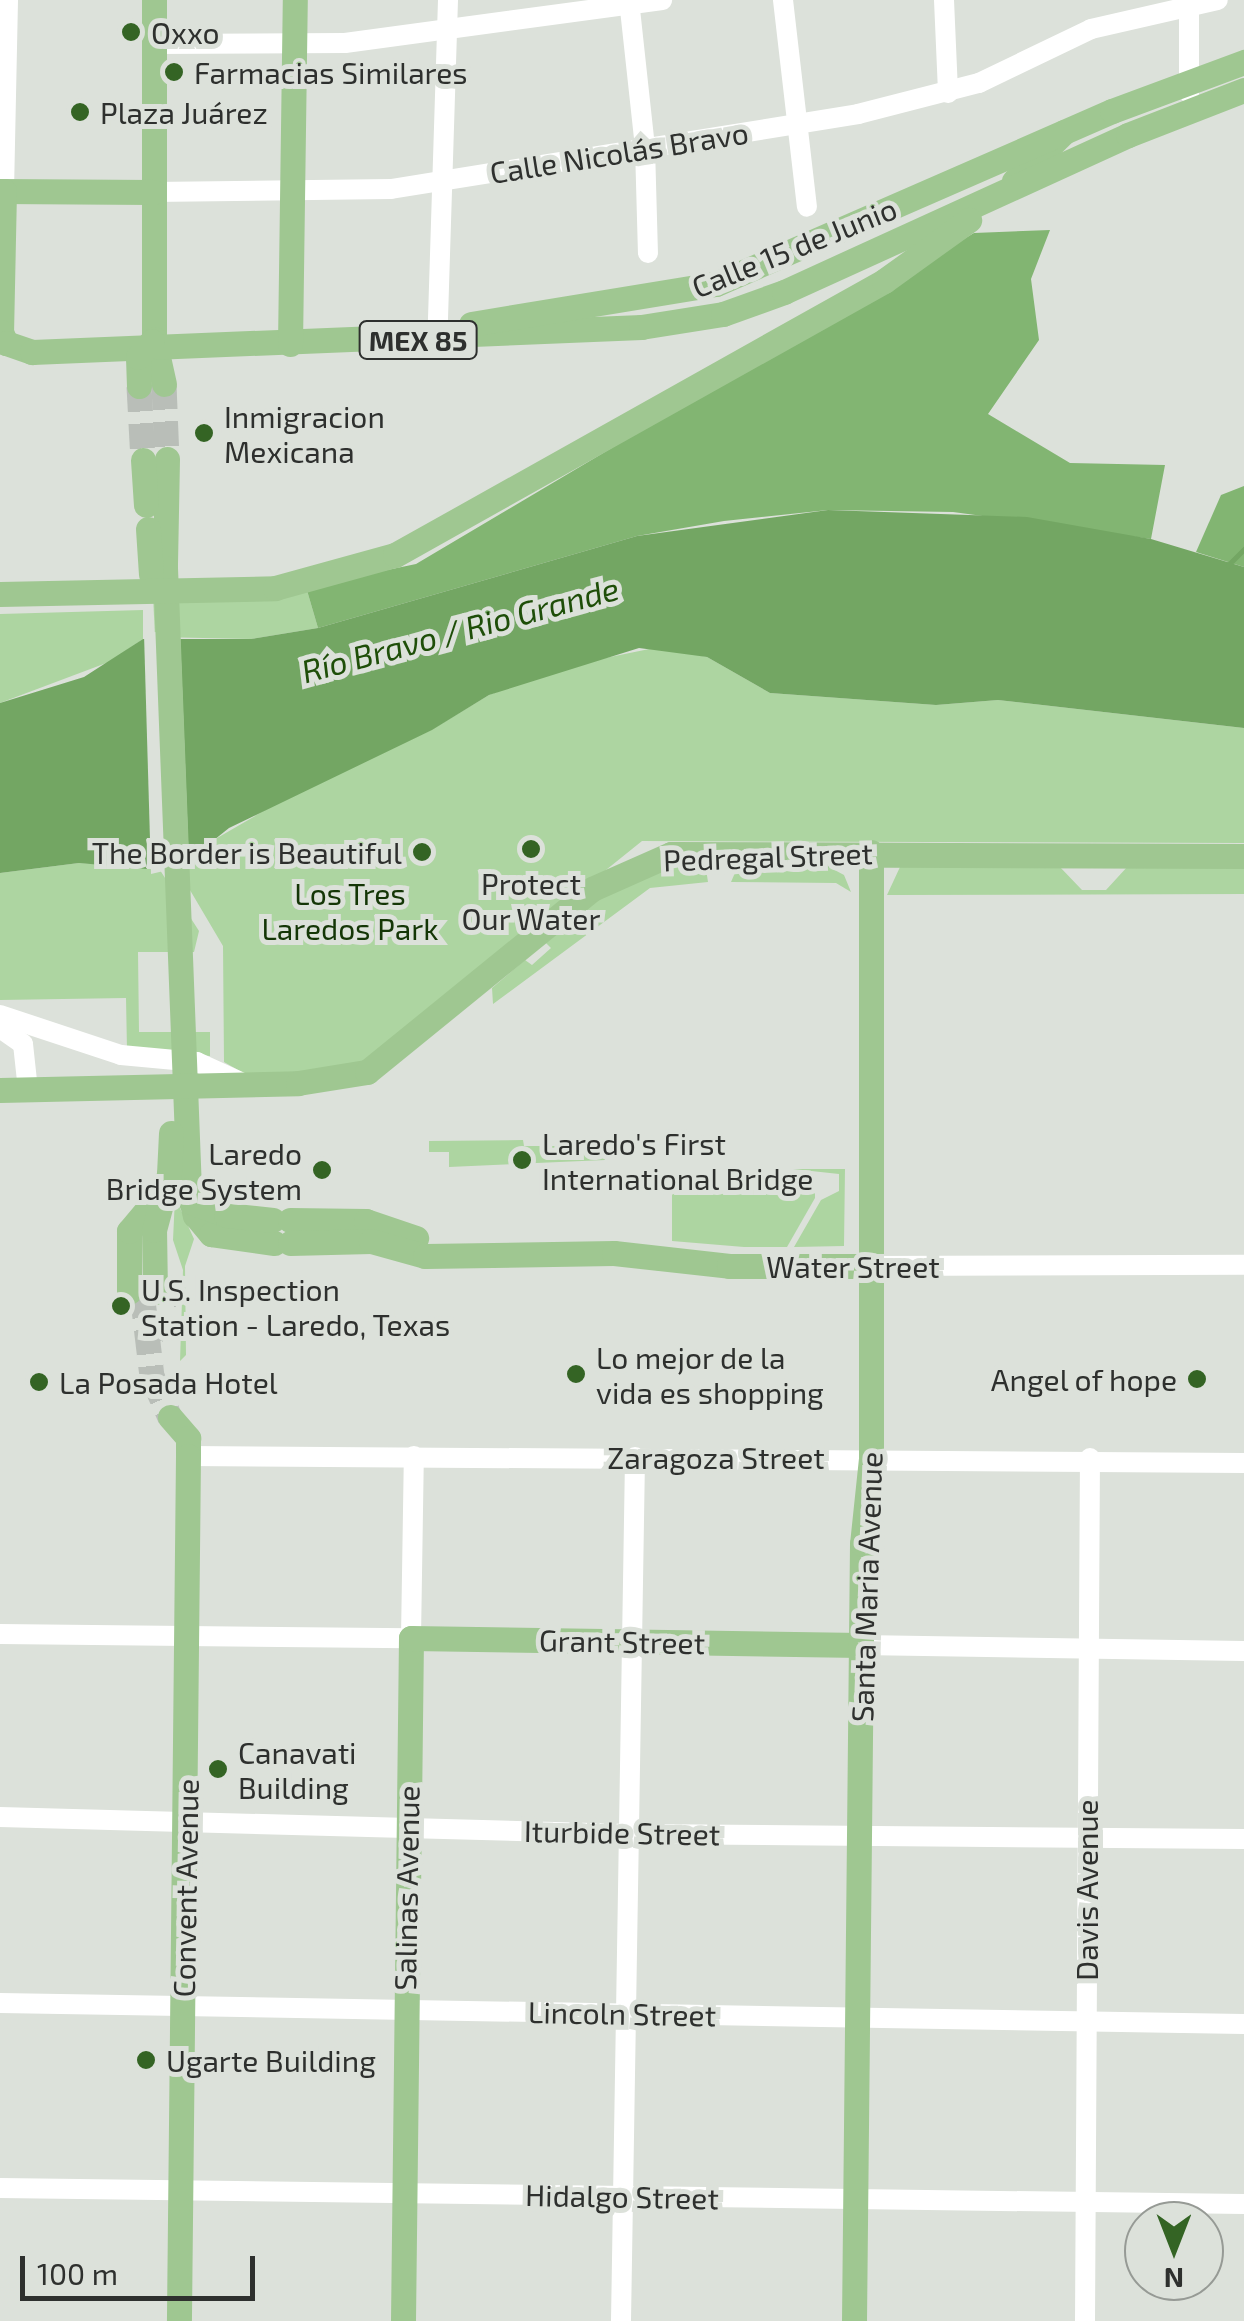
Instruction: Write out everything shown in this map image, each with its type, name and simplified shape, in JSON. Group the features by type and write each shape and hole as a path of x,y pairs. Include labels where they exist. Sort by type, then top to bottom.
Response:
{"main road":[{"path":"152,385 154,0"},
{"path":"290,339 295,0"},
{"name":"Calle 15 de Junio","path":"443,333 716,284 1064,132 1244,62"},
{"name":"Calle 15 de Junio","path":"2,191 6,343 32,352 676,324 747,307 828,274 1192,108 1244,90"},
{"path":"0,594 256,589 370,565 458,524 922,256 993,199 1064,132"},
{"name":"Calle Nicolás Bravo","path":"2,191 153,192"},
{"path":"828,274 842,304"},
{"path":"149,1292 143,1230 181,1194 155,459 147,517 158,568"},
{"name":"Pedregal Street","path":"12,1090 210,1078 247,1085 330,1081 366,1072 592,889 648,860 871,852 1244,856"},
{"name":"Santa Maria Avenue","path":"854,2321 861,1644 871,1458 871,852"},
{"name":"Water Street","path":"181,1194 210,1234 282,1232 371,1241 424,1256 614,1253 729,1266 871,1266"},
{"path":"170,1416 188,1447"},
{"name":"Convent Avenue","path":"179,2321 188,1447"},
{"name":"Grant Street","path":"411,1638 861,1644"},
{"name":"Salinas Avenue","path":"402,2321 403,2010 411,1638"}],"street":[{"path":"2,191 8,0"},
{"path":"443,333 440,182 448,0"},
{"path":"154,44 294,46 447,34 662,0"},
{"path":"782,0 807,207"},
{"path":"944,0 948,92"},
{"name":"Calle Nicolás Bravo","path":"153,192 292,193 440,182 795,125 948,92 1015,69 1091,30 1189,3 1218,0"},
{"path":"1189,3 1186,82 1192,108"},
{"path":"629,4 645,147 648,253"},
{"path":"0,1014 121,1055 210,1078"},
{"path":"0,1028 23,1044 12,1090"},
{"name":"Water Street","path":"871,1266 1244,1265"},
{"name":"Zaragoza Street","path":"188,1447 414,1456 1090,1458 1244,1463"},
{"name":"Salinas Avenue","path":"411,1638 414,1456"},
{"path":"622,2321 635,1457"},
{"name":"Davis Avenue","path":"1085,2321 1090,1458"},
{"name":"Grant Street","path":"0,1634 411,1638"},
{"name":"Grant Street","path":"861,1644 1244,1651"},
{"name":"Iturbide Street","path":"0,1818 630,1834 1244,1839"},
{"name":"Lincoln Street","path":"0,2003 1244,2024"},
{"name":"Hidalgo Street","path":"0,2188 1244,2204"}],"green space":[{"path":"306,587 318,628 251,639 155,637 153,595"},
{"path":"143,610 143,639 109,662 0,703 0,614"},
{"name":"Los Tres Laredos Park","path":"659,647 707,657 770,693 936,705 998,700 1244,728 1244,843 642,841 371,1059 332,1073 245,1074 224,1062 223,946 174,863 293,794 431,730 489,695 566,666"},
{"path":"79,863 158,867 199,931 194,952 138,952 139,1032 210,1032 210,1056 127,1050 126,998 0,1000 0,873"},
{"path":"1244,864 1244,894 887,895 900,867 1059,866 1082,890 1106,890 1128,866"},
{"path":"682,865 706,869 708,882 650,888 493,1004 492,988 525,960 532,965 551,948 545,942 596,898 651,871"},
{"path":"738,866 829,867 844,875 851,892 836,883 731,882"},
{"path":"523,1140 524,1146 605,1146 605,1160 449,1167 449,1152 429,1152 429,1141"},
{"path":"793,1169 845,1169 844,1246 794,1247 821,1200 839,1191 839,1174"},
{"path":"672,1189 815,1190 815,1198 787,1247 744,1247 672,1241"},
{"path":"175,1197 194,1239 185,1266 186,1355 180,1361 183,1270 173,1240"}],"shaded area":[{"path":"1050,230 1031,279 1039,340 988,414 1070,463 1165,465 1151,539 953,512 828,510 724,521 637,536 318,628 306,587 416,564 974,233"},
{"path":"1244,486 1244,567 1196,552 1221,495"}],"water":[{"name":"Río Bravo / Rio Grande","path":"828,510 1027,517 1151,539 1244,567 1244,728 998,700 936,705 770,693 707,657 639,648 489,695 432,730 229,828 189,860 147,869 79,863 0,873 0,703 84,677 143,639 251,639 318,628 637,536"}],"pier":[{"path":"144,634 180,634 189,865 151,874"}],"waterway":[{"path":"1228,565 1244,549"}],"tunnel":[{"path":"164,384 167,459"},
{"path":"139,386 143,460"},
{"path":"151,1337 168,1291"},
{"path":"142,1292 152,1376 170,1417"}],"place":[{"name":"Oxxo","path":"131,32"},
{"name":"Farmacias Similares","path":"174,72"},
{"name":"Plaza Juárez","path":"80,112"},
{"name":"Inmigracion Mexicana","path":"204,433"},
{"name":"Protect Our Water","path":"531,849"},
{"name":"The Border is Beautiful","path":"422,852"},
{"name":"Laredo's First International Bridge","path":"522,1160"},
{"name":"Laredo Bridge System","path":"322,1170"},
{"name":"U.S. Inspection Station - Laredo, Texas","path":"121,1306"},
{"name":"Lo mejor de la vida es shopping","path":"576,1374"},
{"name":"Angel of hope","path":"1197,1379"},
{"name":"La Posada Hotel","path":"39,1382"},
{"name":"Canavati Building","path":"218,1769"},
{"name":"Ugarte Building","path":"146,2060"}]}
